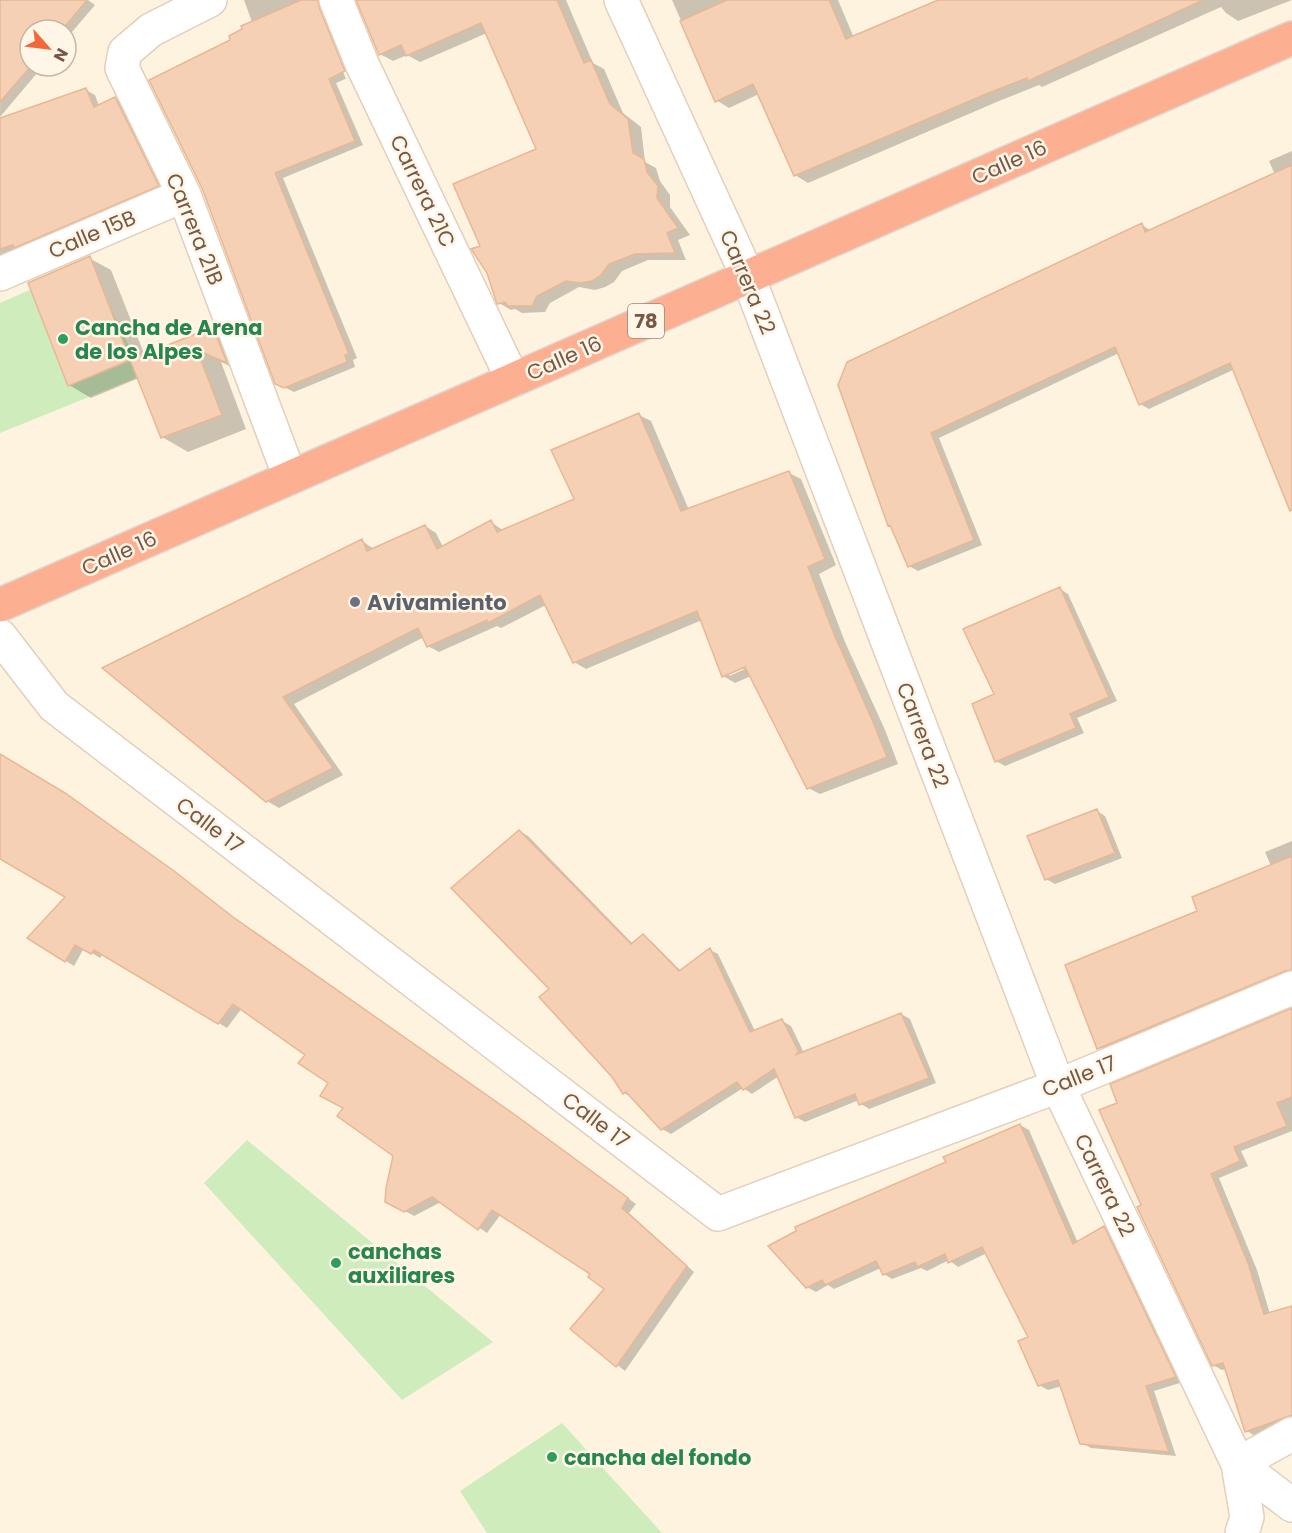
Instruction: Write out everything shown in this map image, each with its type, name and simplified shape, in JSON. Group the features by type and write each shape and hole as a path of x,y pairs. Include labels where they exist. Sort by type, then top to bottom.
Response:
{"highway":[{"name":"Calle 16","path":"0,605 1292,38"}],"street":[{"name":"Carrera 21B","path":"210,0 151,30 125,52 122,68 184,195 291,477"},
{"name":"Carrera 21C","path":"336,0 362,64 513,380"},
{"name":"Carrera 22","path":"621,0 748,277 1058,1086 1238,1464"},
{"name":"Calle 15B","path":"0,274 184,195"},
{"name":"Calle 17","path":"0,636 54,706 718,1214 1058,1086 1292,988"},
{"path":"1238,1464 1292,1434"},
{"path":"1238,1464 1292,1505"},
{"path":"1238,1464 1247,1517 1242,1533"}],"green space":[{"name":"Cancha de Arena de los Alpes","path":"89,264 143,375 0,433 0,303"},
{"name":"canchas auxiliares","path":"247,1140 493,1342 402,1400 204,1183"},
{"name":"cancha del fondo","path":"562,1423 662,1533 487,1533 460,1491"}],"building":[{"path":"0,0 87,0 72,18 18,18 18,78 21,78 0,102"},
{"path":"301,0 318,0 345,71 329,79 355,141 275,173 349,354 345,355 347,362 284,388 275,384 202,188 149,80 230,40 229,36 242,29 241,26"},
{"path":"356,0 557,0 584,63 591,60 610,104 628,119 633,153 644,159 647,172 658,186 657,198 678,228 667,233 675,253 635,254 609,264 601,275 592,281 581,283 566,281 537,296 532,306 508,306 505,302 497,304 487,273 471,249 480,246 453,184 536,149 481,23 406,56 401,45 379,55"},
{"path":"727,0 829,0 846,39 938,0 1203,0 1028,81 1027,78 986,94 794,176 753,84 715,102 680,21"},
{"path":"86,88 94,107 115,97 159,186 14,248 13,245 0,249 0,118"},
{"path":"1292,165 1292,510 1290,511 1230,363 1139,405 1115,347 931,433 974,540 908,567 890,525 888,526 838,385 847,362 1142,223 1145,232"},
{"path":"90,256 130,360 68,386 28,283"},
{"path":"213,327 227,363 197,350 222,415 161,438 130,360"},
{"path":"639,413 681,511 789,471 825,559 808,567 887,757 807,789 745,667 722,677 697,611 573,663 540,595 488,623 487,620 427,647 418,628 283,697 333,768 266,802 102,668 362,539 367,551 425,525 437,549 491,520 497,532 574,499 551,450"},
{"path":"1060,587 1109,697 1070,714 1076,728 995,762 972,704 994,694 963,629"},
{"path":"0,754 65,793 174,871 233,917 518,1117 628,1198 622,1208 687,1266 616,1367 570,1329 604,1289 588,1277 590,1274 492,1210 478,1230 432,1197 404,1212 385,1202 393,1156 337,1116 343,1108 320,1096 328,1083 298,1063 305,1055 233,1004 218,1024 94,950 91,954 75,945 65,962 27,938 65,897 0,859"},
{"path":"1097,809 1115,853 1045,880 1027,836"},
{"path":"519,830 631,944 643,934 679,971 710,948 750,1032 782,1019 799,1052 795,1055 901,1013 929,1078 859,1105 855,1094 795,1118 774,1069 743,1090 737,1082 661,1130 626,1092 623,1094 612,1077 539,997 549,989 451,888"},
{"path":"1292,856 1292,970 1097,1049 1065,965 1197,911 1192,897"},
{"path":"1292,1008 1292,1097 1277,1103 1287,1126 1234,1147 1240,1161 1211,1174 1248,1263 1264,1314 1292,1306 1292,1415 1245,1432 1223,1363 1212,1366 1137,1207 1141,1205 1099,1110 1117,1103 1110,1084"},
{"path":"1020,1124 1073,1244 1104,1226 1176,1377 1146,1386 1169,1452 1080,1444 1058,1380 1038,1386 1018,1341 1028,1337 982,1247 948,1263 945,1254 917,1267 915,1262 883,1275 876,1261 825,1285 822,1280 806,1288 768,1246 796,1231 795,1227 946,1162 943,1157"}],"place":[{"name":"Cancha de Arena de los Alpes","path":"63,339"},
{"name":"Avivamiento","path":"355,602"},
{"name":"canchas auxiliares","path":"336,1263"},
{"name":"cancha del fondo","path":"552,1457"}]}
